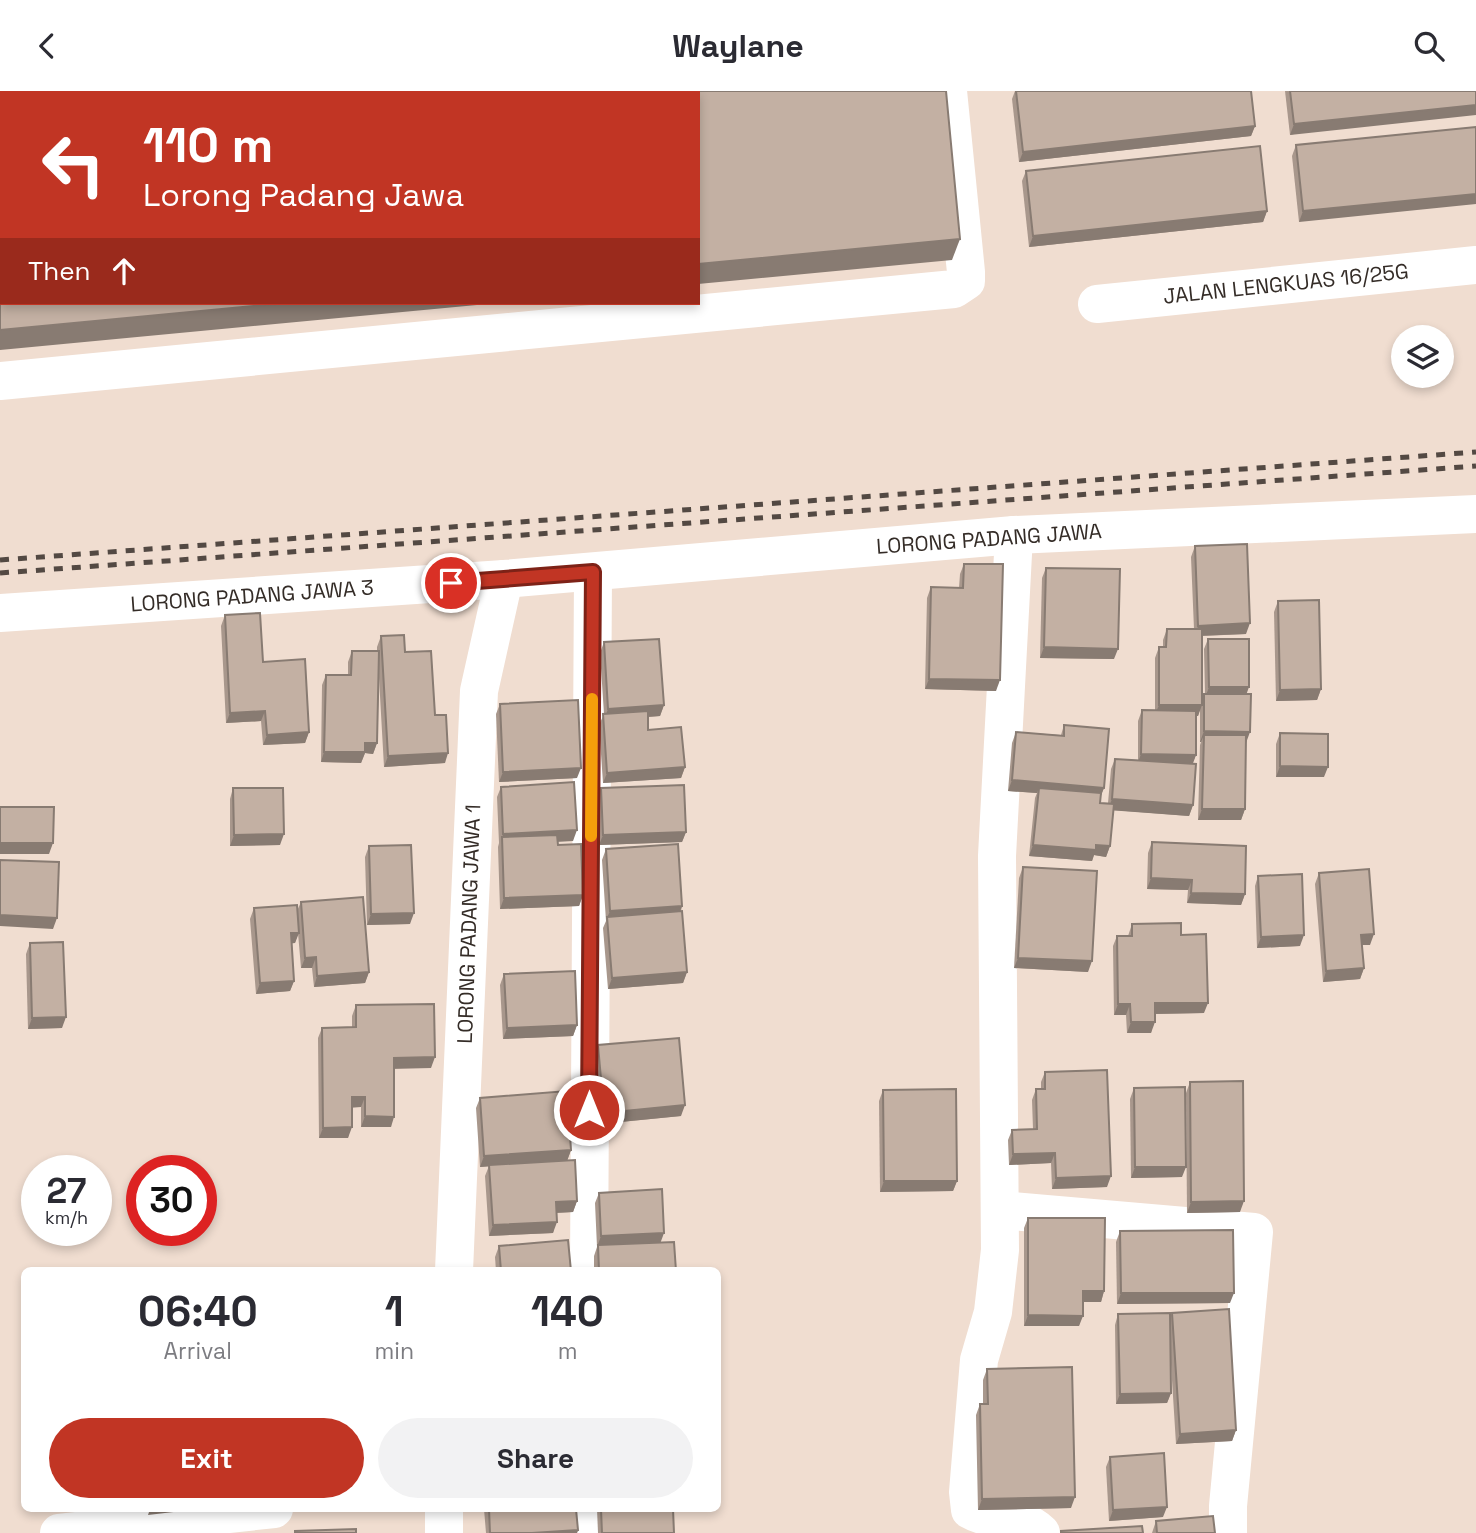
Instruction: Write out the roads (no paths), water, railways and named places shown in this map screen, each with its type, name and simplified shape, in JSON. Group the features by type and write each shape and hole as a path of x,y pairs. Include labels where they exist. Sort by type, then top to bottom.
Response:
{"street":[{"path":"0,381 954,289 966,281 967,272 948,91"},
{"name":"JALAN LENGKUAS 16/25G","path":"1097,304 1476,265"},
{"name":"LORONG PADANG JAWA","path":"504,579 1014,535 1476,514"},
{"path":"1014,535 997,856 1001,1210 997,1287 979,1360 968,1492 970,1510 979,1515 1008,1517 1027,1523 1041,1533"},
{"path":"590,1267 593,572"},
{"name":"LORONG PADANG JAWA 3","path":"0,613 504,579"},
{"name":"LORONG PADANG JAWA 1","path":"454,1267 479,691 504,579"},
{"path":"1001,1210 1255,1231 1228,1506 1228,1533"},
{"path":"59,1533 247,1512"},
{"path":"444,1512 444,1533"},
{"path":"591,1512 591,1533"}],"railway":[{"path":"0,560 1476,452"},
{"path":"0,573 1476,466"}]}
